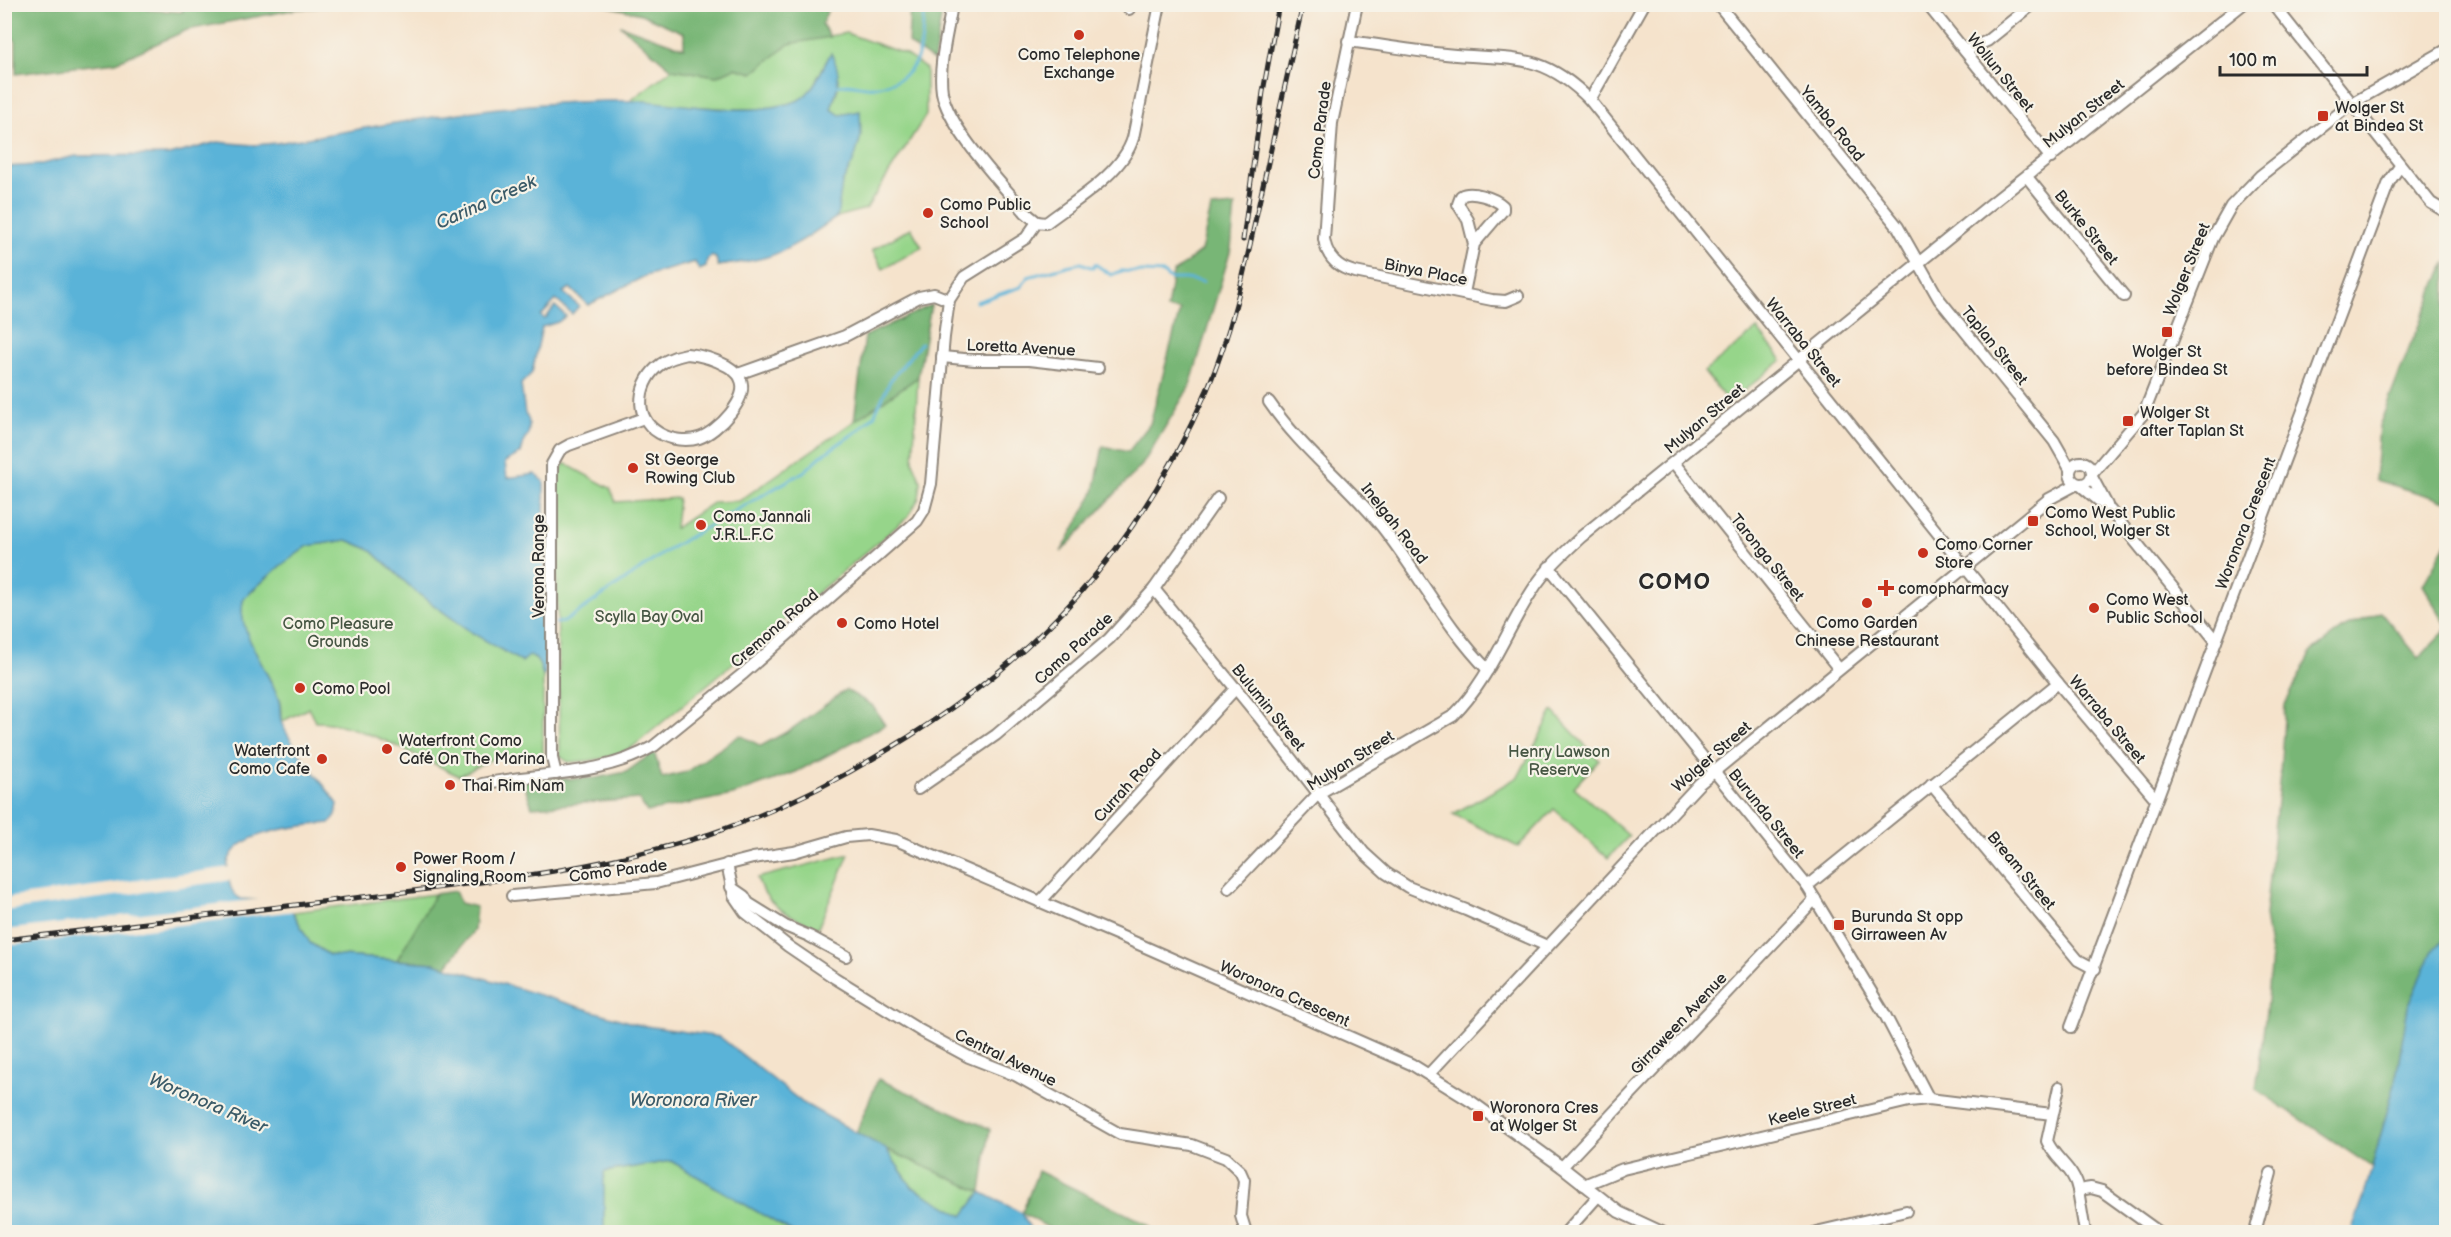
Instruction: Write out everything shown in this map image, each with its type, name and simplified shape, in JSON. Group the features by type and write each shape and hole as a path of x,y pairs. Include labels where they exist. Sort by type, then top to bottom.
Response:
{"street":[{"path":"952,4 942,69 942,92 951,118 1026,213 1037,222 1046,223 1112,171 1126,155 1133,138 1160,4"},
{"name":"Como Parade","path":"1332,259 1324,239 1329,148 1357,4"},
{"path":"1590,100 1644,4"},
{"name":"Yamba Road","path":"1718,4 1898,227 1918,263"},
{"name":"Wollun Street","path":"1927,4 2051,158"},
{"path":"1965,51 1987,40 2032,4"},
{"name":"Mulyan Street","path":"1229,888 1318,794 1454,716 1470,698 1488,670 1531,591 1549,567 1581,537 2242,4"},
{"path":"2273,4 2400,166 2441,210"},
{"name":"Warraba Street","path":"1348,41 1447,55 1524,59 1561,74 1590,100 2058,683 2156,799"},
{"name":"Wolger Street","path":"2092,475 2112,448 2133,428 2144,413 2213,238 2232,206 2260,176 2351,104 2446,50"},
{"name":"Woronora Crescent","path":"2071,1027 2095,969 2156,799 2389,182 2400,166"},
{"name":"Burke Street","path":"2027,177 2124,297"},
{"path":"1464,293 1474,244 1468,220 1458,204 1461,196 1469,193 1496,201 1503,206 1503,210 1474,244"},
{"path":"738,374 845,336 919,297 934,294 949,300 964,278 1026,238 1037,222"},
{"name":"Binya Place","path":"1332,259 1348,270 1442,291 1464,293 1499,302 1518,296"},
{"name":"Taplan Street","path":"1918,263 1939,299 2076,466"},
{"name":"Cremona Road","path":"482,784 577,772 621,762 654,746 744,673 917,521 929,497 949,300"},
{"path":"687,354 697,355 714,360 738,374 743,386 737,403 720,424 707,435 687,440 670,438 655,430 644,417 640,402 644,384 654,371 669,359 687,354"},
{"name":"Loretta Avenue","path":"942,357 975,360 1029,360 1098,368"},
{"name":"Inelgah Road","path":"1269,402 1299,441 1355,495 1408,562 1463,645 1488,670"},
{"name":"Verona Range","path":"555,774 552,758 554,459 560,450 569,445 644,417"},
{"name":"Wolger Street","path":"1429,1074 1680,803 1713,771 2049,499 2076,466 2112,448"},
{"name":"Taronga Street","path":"1674,463 1839,669"},
{"path":"2110,510 2092,475 2091,468 2076,466 2070,478 2110,510 2216,641"},
{"path":"2079,484 2089,482 2092,475"},
{"name":"Wolger Street","path":"2049,499 2079,484"},
{"name":"Como Parade","path":"918,789 996,735 1109,639 1154,590 1218,498"},
{"name":"Burunda Street","path":"1549,567 1807,886 1884,1013 1929,1100"},
{"name":"Bulumin Street","path":"1154,590 1236,688 1364,853 1386,873 1408,887 1547,946"},
{"path":"1807,886 2058,683"},
{"name":"Currah Road","path":"1040,902 1236,688"},
{"name":"Bream Street","path":"1931,784 2078,960 2095,969"},
{"name":"Como Parade","path":"512,896 645,885 727,864 794,852 846,837 868,835"},
{"name":"Woronora Crescent","path":"868,835 881,836 902,843 1429,1074 1562,1167 1619,1212 1662,1233"},
{"name":"Central Avenue","path":"727,864 734,896 745,912 788,946 835,978 944,1044 969,1057 1015,1075 1120,1134 1192,1145 1226,1158 1240,1171 1244,1180 1241,1216 1246,1233"},
{"path":"731,887 744,896 748,903 785,926 846,956"},
{"name":"Girraween Avenue","path":"1562,1167 1815,899"},
{"path":"2059,1087 2047,1141 2052,1151 2070,1169 2079,1190 2085,1233"},
{"name":"Keele Street","path":"1584,1185 1623,1169 1867,1111 1929,1100 2052,1114"},
{"path":"2255,1233 2271,1173"},
{"path":"2079,1190 2091,1188 2103,1191 2159,1233"},
{"path":"1566,1233 1599,1196"},
{"path":"1816,1233 1906,1211"}],"green space":[{"path":"148,4 148,10 183,12 181,5 349,5 297,9 187,30 116,62 16,74 16,41 5,32 5,6"},
{"path":"603,5 830,5 822,24 830,37 789,44 753,73 735,68 717,76 672,69 620,25 684,48 684,33 641,14"},
{"path":"910,5 943,5 934,61 908,43"},
{"path":"846,33 905,54 926,69 926,115 866,209 838,217 799,242 769,254 718,266 716,258 712,256 707,260 706,267 699,270 695,262 645,276 588,305 572,290 842,183 857,148 860,111 840,115 831,109 839,85 831,54 808,93 790,104 746,109 630,101 672,69 717,76 735,68 753,73 789,43"},
{"path":"1235,206 1231,249 1190,386 1142,465 1061,552 1094,492 1103,446 1128,452 1150,424 1180,310 1167,309 1173,273 1201,251 1211,208"},
{"path":"911,228 922,247 883,269 872,250"},
{"path":"2446,262 2446,501 2375,480 2379,426"},
{"path":"931,305 918,377 854,421 865,336"},
{"path":"1757,329 1782,360 1729,403 1704,372"},
{"name":"Scylla Bay Oval","path":"918,377 913,462 921,481 919,498 908,517 634,746 610,757 594,760 568,762 560,756 555,485 564,463 610,488 616,502 678,498 675,528 714,502 739,501"},
{"name":"Como Pleasure Grounds","path":"347,540 371,550 416,592 471,632 530,655 539,662 543,676 543,760 498,756 459,776 368,734 331,723 315,722 309,708 281,722 280,703 276,691 248,638 242,611 244,598 280,566 308,546"},
{"path":"2446,544 2446,624 2423,585"},
{"path":"2381,612 2419,658 2446,630 2446,936 2433,951 2408,1007 2395,1083 2372,1167 2256,1089 2271,955 2265,915 2285,705 2311,652 2345,627"},
{"path":"846,690 872,705 885,725 796,772 733,795 647,812 639,799 532,807 523,780 596,778 626,772 654,752 662,778 686,772 740,735 761,746 790,730"},
{"name":"Henry Lawson Reserve","path":"1553,711 1599,760 1574,787 1629,836 1608,858 1554,809 1518,847 1453,814 1518,777"},
{"path":"849,854 818,928 781,910 767,897 757,878"},
{"path":"455,891 460,903 476,907 474,930 446,967 434,963 397,960 435,894"},
{"path":"435,894 397,960 329,955 310,943 293,912"},
{"path":"878,1079 990,1129 981,1192 856,1133"},
{"path":"886,1149 981,1192 963,1217 912,1187"},
{"path":"671,1161 792,1232 604,1232 603,1172"},
{"path":"1038,1171 1147,1224 1155,1232 1056,1232 1022,1213"}],"water":[{"name":"Woronora River","path":"831,53 837,68 838,81 831,109 840,115 860,111 861,136 854,160 842,183 837,217 800,242 769,256 718,266 716,258 712,256 707,260 706,267 699,270 695,262 645,276 588,305 570,288 563,292 579,306 572,314 556,300 541,316 545,319 555,306 566,316 558,322 542,327 532,373 521,384 525,414 529,421 528,436 525,438 521,453 505,462 507,478 535,474 544,481 545,675 543,676 539,664 533,657 530,655 522,662 471,632 416,592 371,550 347,540 308,546 280,566 244,598 242,610 244,623 254,650 275,690 282,724 301,755 338,804 336,815 330,823 283,829 249,840 236,849 229,861 228,876 233,892 241,899 287,902 310,943 329,955 434,963 639,1025 720,1037 803,1103 886,1149 912,1187 963,1216 981,1192 1022,1213 1032,1232 792,1232 671,1161 604,1172 604,1232 5,1232 5,167 37,165 76,156 170,155 217,142 254,145 276,143 426,118 539,104 645,101 720,109 758,109 801,99 816,82"},
{"path":"2446,936 2446,1232 2351,1232 2364,1196 2395,1083 2408,1007 2433,950"}],"pier":[{"path":"231,867 232,880 5,911 5,898"},
{"path":"267,898 288,899 295,911 5,946 5,930"}],"waterway":[{"name":"Carina Creek","path":"837,86 847,84 874,87 903,77 917,58 924,4"},
{"path":"976,302 1021,287 1028,277 1081,263 1093,268 1095,264 1111,275 1121,271 1163,273 1170,279 1203,282"},
{"path":"556,623 564,622 674,546 805,471 821,456 856,432 874,416 890,381 921,343"}],"railway":[{"path":"1243,240 1263,92 1279,4"},
{"path":"4,940 484,882 620,858 710,834 780,807 868,762 942,715 991,678 1078,596 1115,550 1149,501 1180,447 1207,390 1231,323 1303,4"}],"place":[{"name":"Como Telephone Exchange","path":"1079,35"},
{"name":"Wolger St at Bindea St","path":"2323,116"},
{"name":"Como Public School","path":"928,213"},
{"name":"Wolger St before Bindea St","path":"2167,332"},
{"name":"Wolger St after Taplan St","path":"2128,421"},
{"name":"St George Rowing Club","path":"633,468"},
{"name":"Como West Public School, Wolger St","path":"2033,521"},
{"name":"Como Jannali J.R.L.F.C","path":"701,525"},
{"name":"Como Corner Store","path":"1923,553"},
{"name":"comopharmacy","path":"1886,588"},
{"name":"Como Garden Chinese Restaurant","path":"1867,603"},
{"name":"Como West Public School","path":"2094,608"},
{"name":"Como Hotel","path":"842,623"},
{"name":"Como Pool","path":"300,688"},
{"name":"Waterfront Como Café On The Marina","path":"387,749"},
{"name":"Waterfront Como Cafe","path":"322,759"},
{"name":"Thai Rim Nam","path":"450,785"},
{"name":"Power Room / Signaling Room","path":"401,867"},
{"name":"Burunda St opp Girraween Av","path":"1839,925"},
{"name":"Woronora Cres at Wolger St","path":"1478,1116"}],"district":[{"name":"COMO","path":"1675,581"}]}
